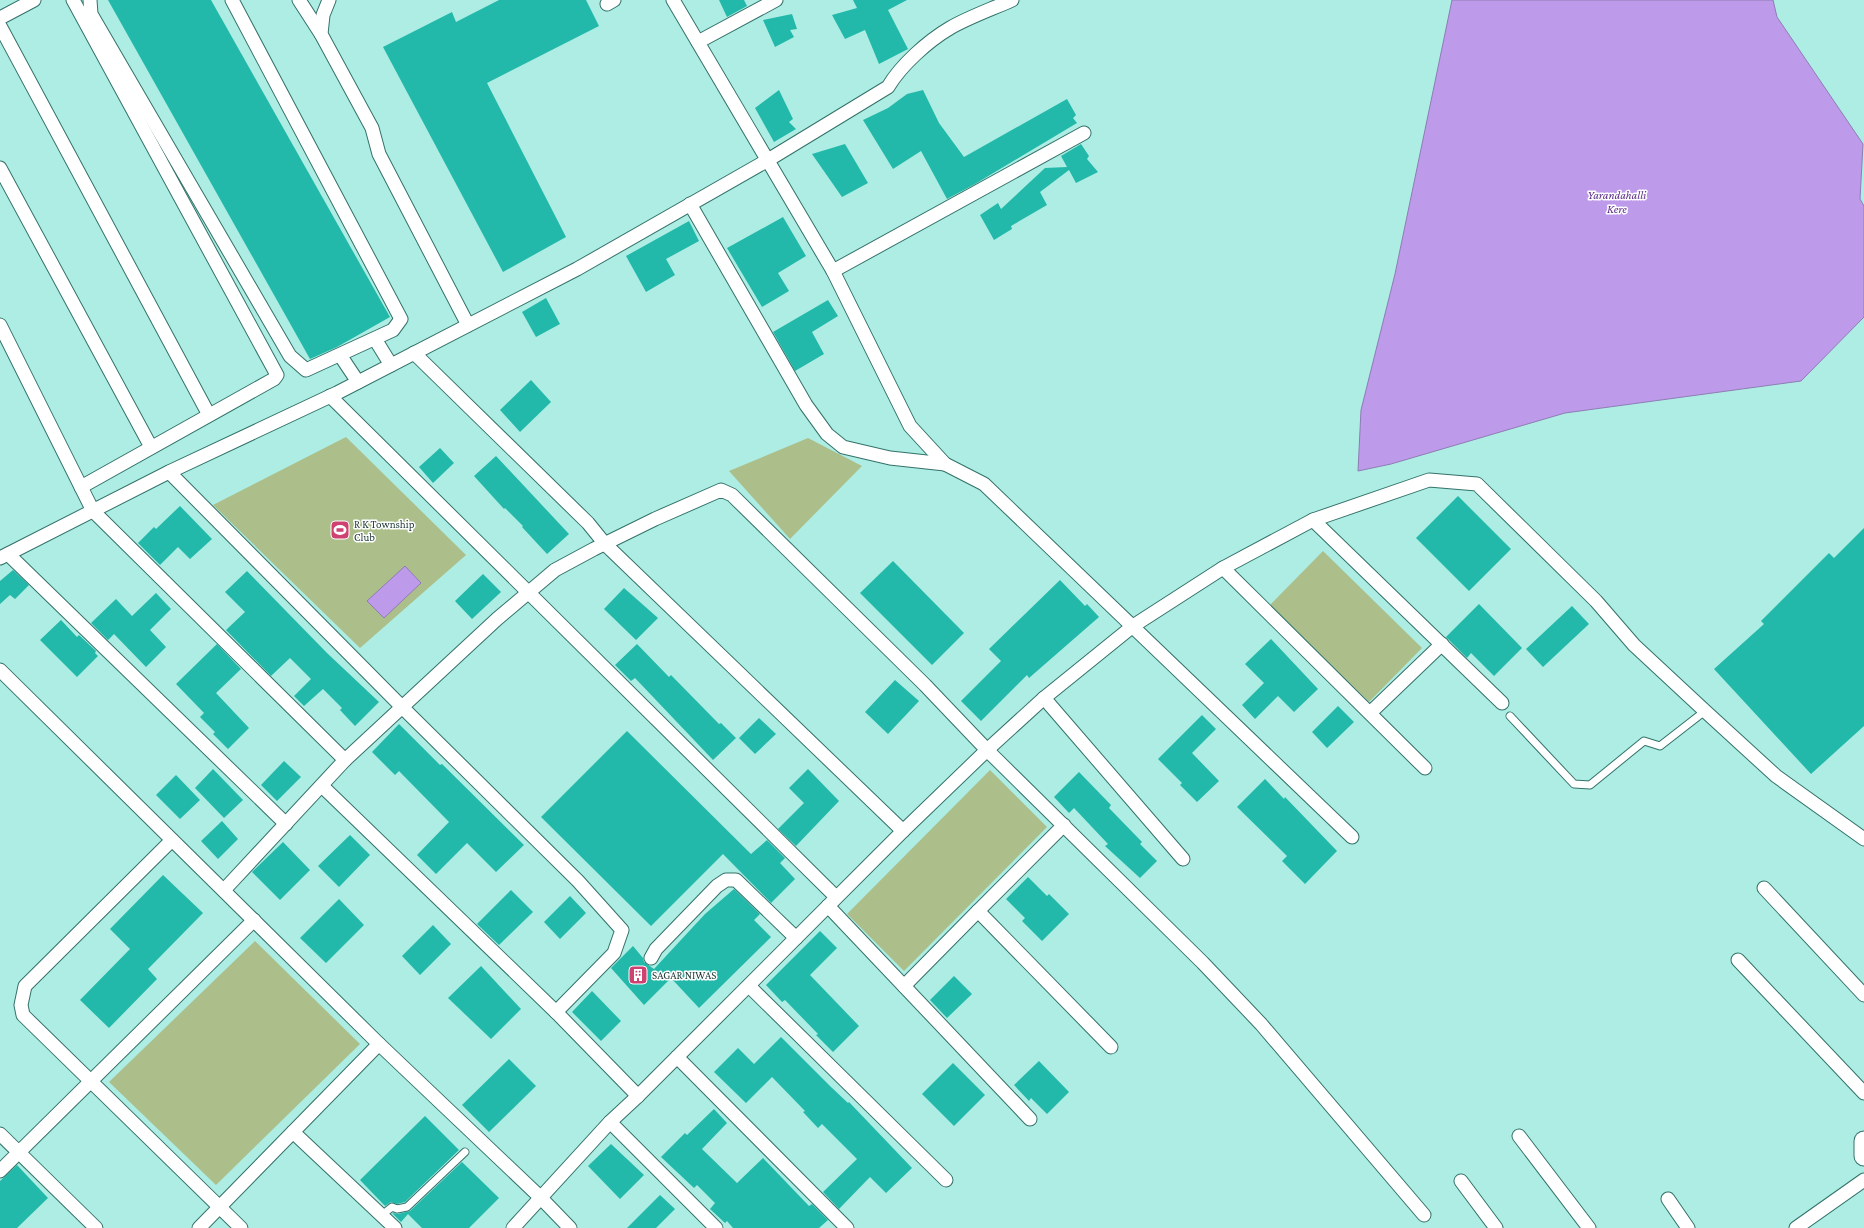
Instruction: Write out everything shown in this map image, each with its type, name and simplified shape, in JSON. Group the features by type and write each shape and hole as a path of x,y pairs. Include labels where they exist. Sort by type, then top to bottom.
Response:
{"street":[{"path":"0,18 34,0"},
{"path":"73,0 277,374 274,379 81,487"},
{"path":"90,0 91,14 290,356 306,370 393,330 401,319 232,0"},
{"path":"299,0 321,34 372,128 379,154 468,325"},
{"path":"321,34 323,15 329,0"},
{"path":"673,0 834,271 910,426 946,464 984,484 1352,838"},
{"path":"698,42 776,0"},
{"path":"286,824 4,556 169,472 358,382 577,269 768,160 888,87 896,74 919,52 950,28 1012,0"},
{"path":"0,26 209,415"},
{"path":"834,271 1084,133"},
{"path":"0,168 151,447"},
{"path":"690,204 806,405 827,434 843,447 890,458 946,464"},
{"path":"0,325 93,511 345,760"},
{"path":"375,339 391,365"},
{"path":"414,353 588,523 604,544 902,830"},
{"path":"340,355 358,382"},
{"path":"330,396 528,593 832,901 904,986 1030,1119"},
{"path":"169,472 402,707 578,881 622,930 614,953 556,1012"},
{"path":"513,1228 610,1122 749,986 902,830 1044,698 1133,626 1223,568 1313,520 1429,480 1477,484 1596,601 1634,645 1705,712 1776,776 1864,839"},
{"path":"224,890 345,760 497,619 555,570 604,544 721,490 732,495 925,685 987,750 1203,963 1261,1024 1424,1215"},
{"path":"1313,520 1502,704"},
{"path":"1223,568 1426,768"},
{"path":"1370,713 1442,644"},
{"path":"0,670 379,1044 540,1197 570,1228"},
{"path":"1044,698 1183,859"},
{"path":"322,786 556,1012 638,1096"},
{"path":"904,986 1064,825"},
{"path":"172,840 25,986 21,1006 24,1015 241,1228"},
{"path":"651,958 656,949 716,886 726,880 736,880 796,938"},
{"path":"1764,888 1864,995"},
{"path":"978,911 1110,1047"},
{"path":"0,1171 254,920"},
{"path":"1738,960 1864,1093"},
{"path":"749,986 946,1180"},
{"path":"199,1228 379,1044"},
{"path":"676,1057 847,1228"},
{"path":"610,1122 716,1228"},
{"path":"293,1132 395,1228"},
{"path":"0,1134 96,1228"},
{"path":"1519,1136 1589,1228"},
{"path":"1864,1141 1864,1156"},
{"path":"1796,1228 1864,1180"},
{"path":"1461,1181 1496,1228"},
{"path":"1668,1199 1688,1228"}],"lane":[{"path":"1510,716 1574,784 1590,785 1644,741 1660,746 1705,712"},
{"path":"382,1215 392,1207 398,1210 407,1207 465,1152"}],"green space":[{"name":"R K Township Club","path":"346,437 466,555 360,648 213,505"},
{"path":"808,438 862,466 790,539 729,471"},
{"path":"1323,551 1422,648 1369,702 1270,605"},
{"path":"990,770 1047,827 904,971 847,914"},
{"path":"255,941 360,1044 216,1185 109,1082"}],"water":[{"name":"Yarandahalli Kere","path":"1452,0 1773,0 1777,17 1863,144 1860,199 1864,206 1864,317 1801,381 1565,413 1391,464 1358,471 1361,410 1395,274"},
{"path":"405,566 421,583 384,618 367,601"}],"building":[{"path":"108,0 211,0 390,317 337,347 310,359"},
{"path":"499,0 586,0 599,26 487,83 566,237 503,272 383,47 452,12 456,22"},
{"path":"719,0 744,0 747,6 727,17"},
{"path":"853,0 907,0 888,10 908,49 879,64 865,30 845,39 832,15 857,8"},
{"path":"792,14 797,29 790,30 794,37 775,47 763,20"},
{"path":"779,90 793,119 789,122 796,129 774,142 755,108"},
{"path":"923,90 939,123 964,157 1067,99 1076,115 1073,118 1077,123 947,199 921,151 893,169 863,120 888,108 907,94"},
{"path":"845,144 868,183 842,197 812,154"},
{"path":"1081,144 1089,156 1087,159 1098,172 1076,183 1069,170 1040,192 1047,205 1011,226 1012,229 994,240 980,215 998,203 1001,209 1045,168 1067,167 1061,156"},
{"path":"783,217 806,256 778,273 789,291 762,307 727,248"},
{"path":"689,221 699,241 666,259 675,275 646,292 626,256"},
{"path":"546,298 560,324 536,337 522,312"},
{"path":"828,300 838,316 812,332 824,354 795,371 773,332"},
{"path":"531,380 551,402 520,432 500,410"},
{"path":"440,448 454,463 433,483 419,467"},
{"path":"496,456 569,534 547,554 522,527 523,526 505,508 504,509 474,476"},
{"path":"1458,496 1511,549 1469,591 1416,538"},
{"path":"180,506 212,539 190,559 178,547 160,565 138,543 154,527 156,529"},
{"path":"1864,528 1864,726 1811,774 1714,669 1764,624 1761,621 1829,553 1834,558"},
{"path":"893,561 964,633 932,665 860,593"},
{"path":"13,570 29,585 15,599 10,595 0,604 0,581"},
{"path":"247,571 327,653 379,702 355,726 340,710 342,708 323,689 304,706 294,696 311,679 290,658 271,676 226,630 245,612 225,592"},
{"path":"483,574 501,592 472,619 455,601"},
{"path":"1060,580 1085,606 1087,604 1099,617 1029,678 1027,675 981,721 961,701 1001,661 989,649"},
{"path":"624,588 658,618 636,640 604,609"},
{"path":"156,593 171,609 150,630 166,647 146,667 114,634 108,640 91,623 116,599 132,616"},
{"path":"1479,604 1522,648 1494,676 1471,653 1467,658 1446,637"},
{"path":"1572,606 1589,624 1543,667 1526,649"},
{"path":"61,620 77,637 79,635 96,651 95,653 98,656 77,677 40,640"},
{"path":"1271,639 1318,689 1294,712 1278,696 1255,719 1242,705 1264,683 1245,664"},
{"path":"217,644 241,669 216,693 249,728 228,749 213,734 215,732 200,717 204,713 176,684"},
{"path":"637,644 669,677 671,675 719,724 721,723 736,738 713,760 635,678 631,681 615,665"},
{"path":"895,680 919,701 888,734 865,712"},
{"path":"1338,706 1354,722 1327,748 1312,732"},
{"path":"1202,715 1216,729 1192,753 1219,781 1197,802 1180,785 1182,783 1158,759"},
{"path":"759,718 776,734 755,754 739,738"},
{"path":"399,724 524,845 496,872 467,843 436,874 417,855 449,822 399,771 395,775 372,752"},
{"path":"627,731 751,854 767,840 785,858 780,863 795,879 771,903 723,854 651,926 541,817"},
{"path":"284,761 301,777 277,801 261,785"},
{"path":"213,769 243,800 224,818 195,788"},
{"path":"808,769 839,801 796,846 778,829 804,803 789,788"},
{"path":"1079,772 1111,805 1109,808 1142,842 1140,844 1157,861 1140,878 1105,846 1108,844 1074,808 1069,813 1054,797"},
{"path":"176,775 200,800 180,819 156,795"},
{"path":"1265,779 1284,799 1285,797 1337,851 1305,884 1282,861 1287,856 1237,807"},
{"path":"222,821 238,839 218,859 201,841"},
{"path":"350,835 370,855 339,887 318,866"},
{"path":"283,842 310,870 280,900 252,872"},
{"path":"163,875 203,913 148,969 157,979 109,1028 80,1000 130,949 110,929"},
{"path":"1028,877 1047,896 1049,894 1069,914 1042,941 1022,921 1025,918 1006,899"},
{"path":"734,889 760,914 754,920 771,937 699,1008 671,978 644,1005 611,968 633,946 643,958 644,962 654,969 705,914"},
{"path":"511,890 533,912 499,945 477,924"},
{"path":"570,896 586,913 560,939 544,922"},
{"path":"339,899 364,925 326,963 300,938"},
{"path":"433,925 451,944 420,975 402,956"},
{"path":"820,931 837,948 810,975 859,1026 833,1052 785,1000 782,1002 766,985"},
{"path":"481,966 521,1009 491,1039 448,998"},
{"path":"954,976 972,994 947,1018 930,1000"},
{"path":"592,991 621,1021 601,1041 572,1012"},
{"path":"781,1037 830,1086 848,1103 849,1102 912,1168 886,1193 870,1177 839,1209 823,1192 857,1159 822,1124 818,1128 803,1112 805,1111 772,1077 746,1103 714,1072 738,1048 754,1064"},
{"path":"509,1059 536,1086 489,1132 462,1105"},
{"path":"1039,1061 1069,1092 1047,1114 1031,1098 1029,1101 1014,1085"},
{"path":"953,1063 985,1095 954,1126 922,1094"},
{"path":"714,1109 727,1123 702,1149 737,1183 763,1158 809,1206 812,1204 828,1220 819,1228 733,1228 727,1221 725,1223 710,1209 715,1203 697,1185 694,1188 661,1157 685,1133 687,1135"},
{"path":"425,1116 459,1150 405,1202 397,1204 391,1202 385,1206 360,1180"},
{"path":"611,1144 644,1175 620,1199 588,1166"},
{"path":"462,1162 499,1198 469,1228 422,1228 408,1214 401,1222 392,1213 398,1214 410,1211"},
{"path":"17,1165 48,1198 17,1228 0,1228 0,1181"},
{"path":"660,1195 675,1209 656,1228 627,1228"}],"place":[{"name":"R K Township Club","path":"340,530"},
{"name":"SAGAR NIWAS","path":"638,975"}]}
